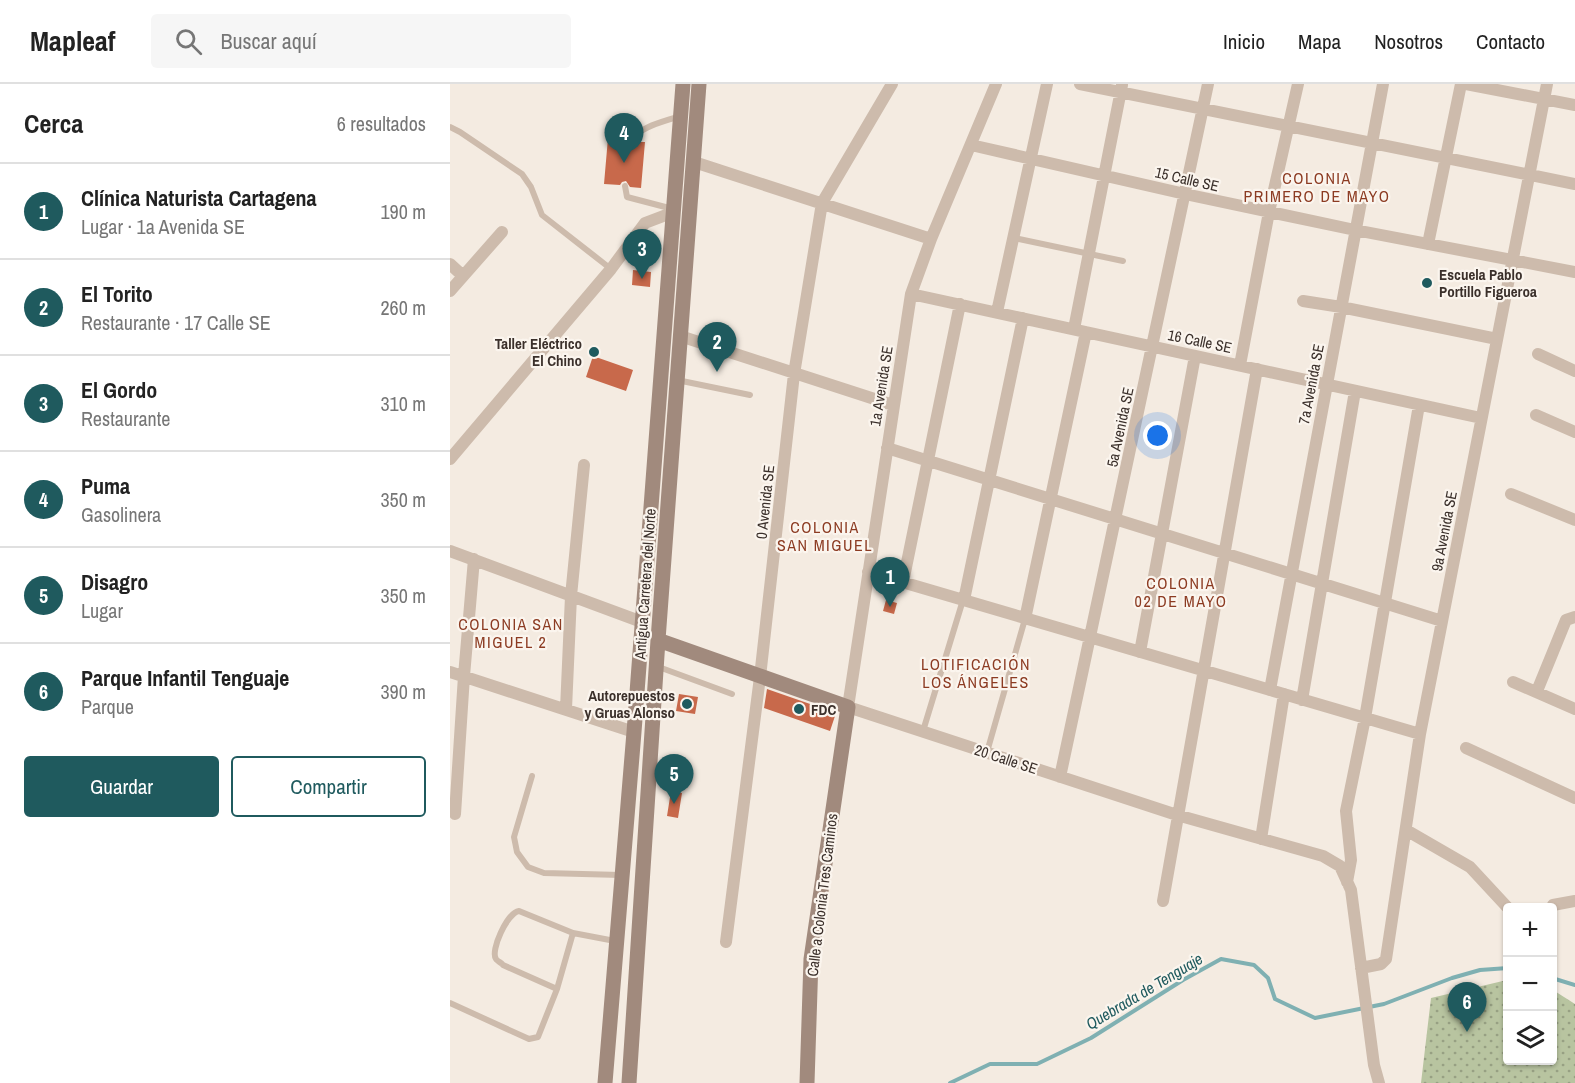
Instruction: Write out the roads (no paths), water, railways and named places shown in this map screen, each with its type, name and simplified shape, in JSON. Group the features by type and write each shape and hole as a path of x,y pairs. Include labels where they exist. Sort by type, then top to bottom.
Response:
{"main road":[{"name":"Antigua Carretera del Norte","path":"605,1083 683,84"},
{"name":"Antigua Carretera del Norte","path":"629,1083 676,380 699,84"},
{"name":"20 Calle SE","path":"658,640 848,707"},
{"name":"Calle a Colonia Tres Caminos","path":"807,1083 811,959 848,707"}],"street":[{"name":"0 Avenida SE","path":"726,942 760,677 794,374 822,203 892,84"},
{"name":"1a Avenida SE","path":"848,707 911,294 931,239 996,84"},
{"path":"997,312 1047,84"},
{"path":"1080,84 1121,88 1203,109 1575,184"},
{"name":"5a Avenida SE","path":"1060,777 1208,84"},
{"path":"1240,365 1269,212 1298,84"},
{"name":"7a Avenida SE","path":"1270,690 1383,84"},
{"path":"1428,244 1461,84"},
{"path":"1466,84 1575,105"},
{"name":"9a Avenida SE","path":"1361,968 1381,964 1386,959 1420,734 1547,84"},
{"path":"1025,619 1050,499 1080,330 1089,254 1121,88"},
{"name":"15 Calle SE","path":"971,145 1269,212 1575,272"},
{"path":"694,162 931,239"},
{"path":"450,459 611,269 645,224 674,211"},
{"path":"450,291 502,232"},
{"path":"450,264 463,276"},
{"name":"16 Calle SE","path":"911,294 1481,418"},
{"path":"1303,302 1341,307 1497,339"},
{"path":"903,582 960,304"},
{"path":"964,600 1023,318"},
{"path":"680,336 893,405"},
{"path":"1538,354 1575,371"},
{"path":"1140,652 1195,356"},
{"path":"1163,901 1257,369"},
{"path":"1302,700 1355,391"},
{"path":"1378,1083 1351,890 1347,882 1351,860 1346,811 1365,718 1383,602 1419,405"},
{"path":"1536,415 1575,432"},
{"path":"887,448 1442,621"},
{"path":"566,709 571,596 584,465"},
{"path":"1511,494 1575,520"},
{"path":"450,550 642,622"},
{"path":"455,814 474,560"},
{"path":"868,572 1420,734"},
{"path":"1537,691 1566,620 1575,617"},
{"path":"450,672 634,732"},
{"path":"1513,682 1575,709"},
{"path":"1261,838 1284,694"},
{"name":"20 Calle SE","path":"848,707 1177,815 1323,856 1340,866 1347,882"},
{"path":"1466,748 1575,798"},
{"path":"1406,830 1470,867 1503,903"},
{"path":"1557,904 1575,901"}],"lane":[{"path":"630,141 635,134 645,129 681,116"},
{"path":"450,127 522,174 531,187 542,215 611,269"},
{"path":"625,186 627,197 674,211"},
{"path":"1013,238 1123,261"},
{"path":"676,380 750,395"},
{"path":"923,732 964,600"},
{"path":"987,752 1025,619"},
{"path":"656,666 732,694"},
{"path":"532,776 514,837 517,852 528,867 544,873 622,875"},
{"path":"557,989 496,960 494,952 508,917 513,912 519,911 573,933 617,941"},
{"path":"450,1003 529,1039 538,1037 557,989 573,933"}],"waterway":[{"name":"Quebrada de Tenguaje","path":"950,1083 990,1064 1037,1064 1091,1038 1221,959 1254,965 1268,978 1275,999 1315,1018 1384,1004 1452,978 1480,970 1503,968"},
{"name":"Quebrada de Tenguaje","path":"1557,980 1575,985"}],"place":[{"name":"Puma","path":"624,163"},
{"name":"El Gordo","path":"642,279"},
{"name":"Escuela Pablo Portillo Figueroa","path":"1427,283"},
{"name":"Taller Eléctrico El Chino","path":"594,352"},
{"name":"El Torito","path":"717,372"},
{"name":"Clínica Naturista Cartagena","path":"890,607"},
{"name":"Autorepuestos y Gruas Alonso","path":"687,704"},
{"name":"FDC","path":"799,709"},
{"name":"Disagro","path":"674,804"},
{"name":"Parque Infantil Tenguaje","path":"1467,1032"}],"district":[{"name":"COLONIA PRIMERO DE MAYO","path":"1317,187"},
{"name":"COLONIA SAN MIGUEL","path":"825,536"},
{"name":"COLONIA 02 DE MAYO","path":"1181,592"},
{"name":"COLONIA SAN MIGUEL 2","path":"511,633"},
{"name":"LOTIFICACIÓN LOS ÁNGELES","path":"976,673"}]}
